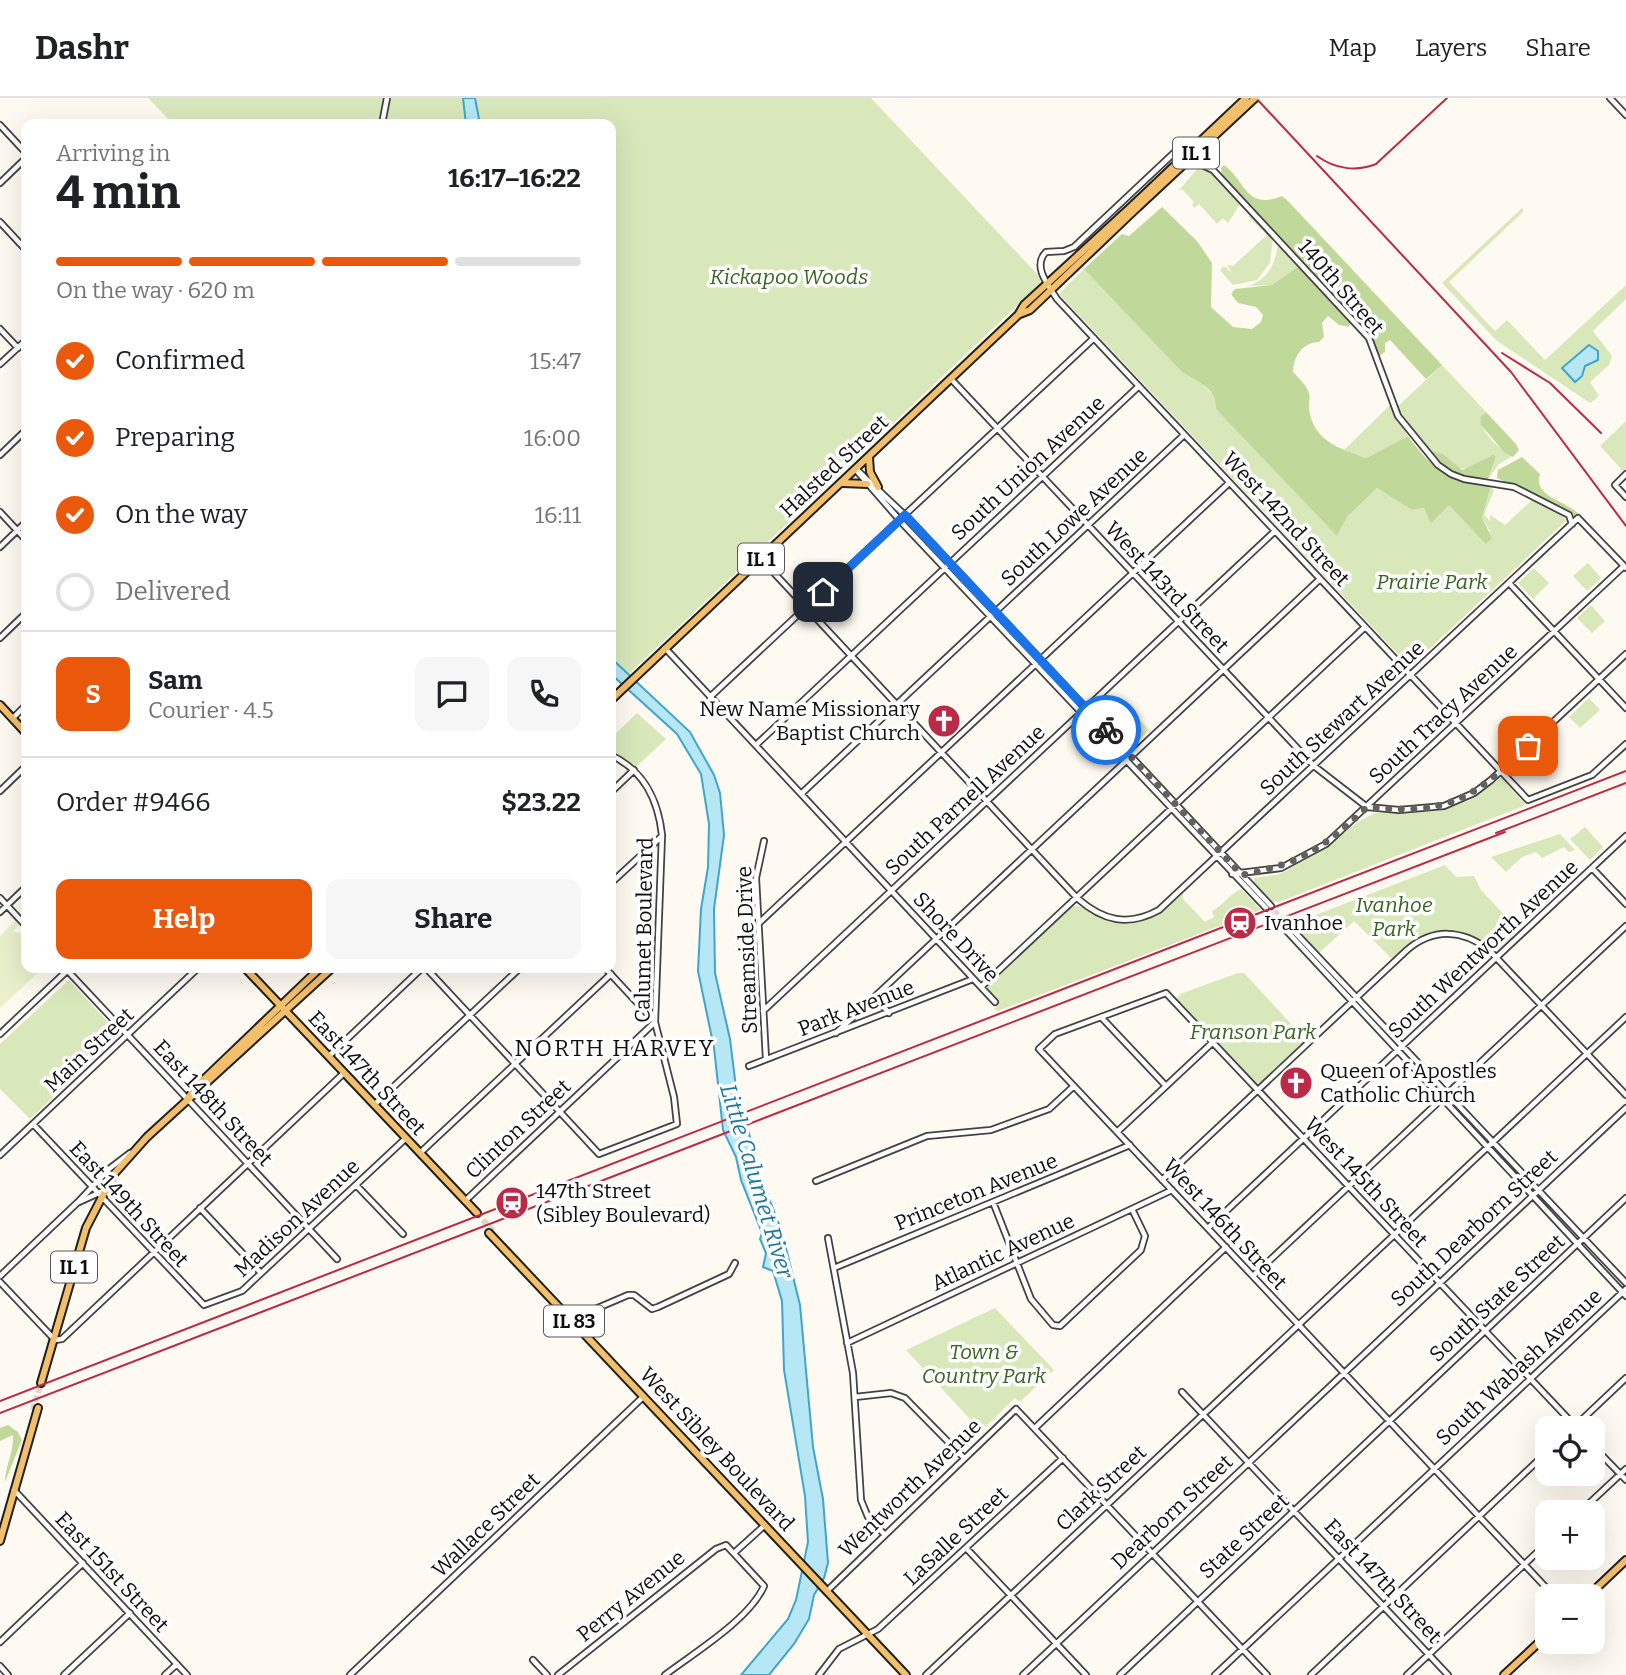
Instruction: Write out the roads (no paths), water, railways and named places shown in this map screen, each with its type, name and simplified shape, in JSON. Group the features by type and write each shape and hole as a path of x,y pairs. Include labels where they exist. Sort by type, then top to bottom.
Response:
{"main road":[{"name":"Halsted Street","path":"1136,206 1246,98"},
{"name":"Halsted Street","path":"616,694 1018,315 1030,310 1049,287 1255,98"},
{"path":"869,457 870,472 878,487"},
{"path":"841,484 867,484"},
{"path":"0,705 21,727"},
{"name":"East 147th Street","path":"250,973 475,1214"},
{"name":"IL 1","path":"43,1382 83,1235 100,1194 131,1153 283,1008 315,973"},
{"name":"IL 1","path":"283,1008 326,973"},
{"name":"West Sibley Boulevard","path":"491,1232 906,1675"},
{"path":"0,1541 36,1409"},
{"path":"1601,1584 1626,1560"},
{"path":"1504,1675 1535,1645"}],"street":[{"path":"383,119 387,98"},
{"path":"1610,98 1626,115"},
{"path":"0,125 21,150"},
{"name":"140th Street","path":"1049,287 1039,262 1046,251 1064,251 1074,247 1176,151 1185,150 1200,164 1213,170 1369,338 1398,416 1438,465 1464,479 1514,487 1569,515 1572,524"},
{"path":"0,183 21,161"},
{"path":"0,222 21,245"},
{"name":"West 142nd Street","path":"1049,287 1184,435 1528,800 1592,775 1626,744"},
{"path":"0,329 18,348"},
{"path":"710,697 1094,338"},
{"path":"0,364 21,345"},
{"name":"West 143rd Street","path":"952,380 1314,766 1367,807"},
{"name":"South Union Avenue","path":"755,745 1139,386"},
{"path":"0,455 21,435"},
{"name":"South Lowe Avenue","path":"801,794 1184,435"},
{"path":"856,469 905,515 1242,875 1268,907 1216,858 944,569 856,469"},
{"path":"1626,474 1615,485 1626,497"},
{"path":"759,923 1229,483"},
{"path":"0,512 21,534"},
{"name":"South Stewart Avenue","path":"1077,898 1103,917 1118,920 1144,918 1159,910 1578,518 1625,567"},
{"path":"0,547 21,526"},
{"name":"South Parnell Avenue","path":"763,1011 1275,531"},
{"path":"761,559 1077,898"},
{"name":"South Tracy Avenue","path":"1232,874 1242,875 1281,867 1316,851 1367,807 1625,567"},
{"path":"836,1033 1320,579"},
{"path":"1509,583 1626,708"},
{"path":"0,638 21,618"},
{"path":"981,987 1365,627"},
{"name":"Shore Drive","path":"665,649 995,1002"},
{"path":"1367,807 1413,810 1444,806 1474,793 1626,654"},
{"path":"13,718 21,710"},
{"name":"Calumet Boulevard","path":"560,1112 599,1154 677,1124 674,1097 656,1022 662,835 655,800 646,783 634,770 616,758"},
{"path":"616,787 634,770"},
{"path":"0,791 21,771"},
{"path":"616,878 662,835"},
{"name":"South Wentworth Avenue","path":"1208,1228 1626,836"},
{"name":"Streamside Drive","path":"764,841 756,878 766,1059"},
{"path":"1592,868 1626,904"},
{"path":"0,912 21,892"},
{"path":"0,898 21,920"},
{"path":"1285,926 1357,998 1626,1283"},
{"path":"1253,1276 1626,926"},
{"path":"1162,1180 1413,945 1433,935 1451,933 1471,938 1496,957 1626,1095"},
{"path":"1317,960 1351,1003 1625,1292"},
{"path":"0,1034 64,973"},
{"name":"East 148th Street","path":"72,973 337,1259"},
{"name":"Main Street","path":"0,1155 193,973"},
{"path":"329,1056 419,973"},
{"path":"429,973 560,1112"},
{"path":"374,1105 515,973"},
{"path":"419,1154 611,974 656,1022"},
{"name":"Park Avenue","path":"749,1066 974,979"},
{"name":"West 145th Street","path":"1101,1017 1166,993 1565,1416"},
{"path":"875,997 889,1013"},
{"path":"1101,1017 1166,1086"},
{"name":"West 146th Street","path":"1101,1017 1055,1034 1039,1049 1543,1584"},
{"name":"Clark Street","path":"926,1675 1626,1017"},
{"name":"Clinton Street","path":"464,1202 656,1022"},
{"path":"1117,1132 1213,1042"},
{"path":"0,1282 55,1340 62,1339 344,1073"},
{"path":"816,1181 927,1136 991,1130 1049,1109 1074,1086"},
{"name":"South Dearborn Street","path":"1343,1372 1626,1108"},
{"name":"East 149th Street","path":"33,1125 202,1305"},
{"name":"Madison Avenue","path":"202,1305 242,1291 405,1139"},
{"name":"Princeton Avenue","path":"834,1268 1130,1145"},
{"path":"0,1276 117,1161 131,1153"},
{"path":"356,1185 403,1234"},
{"name":"Atlantic Avenue","path":"847,1343 1172,1190"},
{"path":"78,1202 100,1194"},
{"name":"South State Street","path":"1389,1420 1626,1198"},
{"path":"993,1202 1015,1264 1040,1311 1053,1325 1060,1326 1141,1250 1145,1236 1132,1209"},
{"path":"200,1208 261,1273"},
{"path":"828,1238 854,1397 863,1509 884,1534"},
{"path":"1226,1247 1035,1428 1267,1675"},
{"path":"572,1319 628,1295 634,1295 646,1306 658,1307 729,1274 735,1263"},
{"name":"South Wabash Avenue","path":"1215,1675 1625,1292"},
{"name":"Dearborn Street","path":"1023,1675 1343,1372"},
{"path":"1586,1416 1626,1378"},
{"name":"East 147th Street","path":"1182,1392 1448,1675"},
{"path":"854,1397 891,1393 905,1398 964,1458"},
{"name":"Wallace Street","path":"350,1675 644,1397"},
{"name":"Wentworth Avenue","path":"825,1590 1016,1409 1035,1428"},
{"name":"State Street","path":"1120,1675 1389,1420"},
{"name":"LaSalle Street","path":"819,1675 839,1649 878,1629 1063,1458"},
{"path":"1605,1458 1626,1480"},
{"path":"1311,1675 1535,1463"},
{"path":"1593,1500 1626,1469"},
{"name":"East 151st Street","path":"14,1490 187,1675"},
{"path":"665,1675 746,1612 760,1597 764,1586 734,1553 765,1525"},
{"name":"Perry Avenue","path":"558,1675 716,1549 726,1545 734,1553"},
{"path":"966,1548 1086,1675"},
{"path":"1407,1675 1535,1554"},
{"path":"0,1642 83,1563"},
{"path":"64,1675 130,1613"},
{"path":"533,1660 547,1675"},
{"path":"165,1675 177,1664"},
{"path":"0,1666 8,1675"}],"water":[{"path":"463,98 475,98 479,119 465,119"},
{"path":"1589,345 1598,351 1598,360 1585,366 1582,376 1575,382 1562,368"},
{"name":"Little Calumet River","path":"616,663 690,732 714,775 720,793 724,835 714,909 715,973 730,1039 739,1112 748,1129 758,1170 782,1232 800,1305 813,1447 823,1499 828,1563 824,1578 814,1595 809,1619 794,1644 769,1675 741,1675 788,1619 796,1600 808,1542 805,1496 784,1370 782,1301 773,1271 763,1267 766,1253 760,1239 762,1233 741,1180 736,1157 723,1130 714,1048 698,971 701,909 708,867 709,824 701,774 677,734 616,679"}],"tunnel":[{"path":"1271,906 1288,925"},
{"path":"1266,908 1283,927"},
{"path":"477,1213 493,1231"},
{"path":"33,1410 41,1383"}],"railway":[{"path":"1256,98 1511,372 1626,526"},
{"path":"1317,156 1346,168 1376,164 1447,98"},
{"path":"1502,353 1550,383 1601,433"},
{"path":"0,1401 1626,771"},
{"path":"1496,833 1626,783"},
{"path":"0,1413 1505,832"}],"place":[{"name":"New Name Missionary Baptist Church","path":"944,721"},
{"name":"Ivanhoe","path":"1240,923"},
{"name":"Queen of Apostles Catholic Church","path":"1296,1083"},
{"name":"147th Street (Sibley Boulevard)","path":"512,1203"}],"district":[{"name":"NORTH HARVEY","path":"615,1048"}],"park label":[{"name":"Kickapoo Woods","path":"789,277"},
{"name":"Prairie Park","path":"1432,582"},
{"name":"Ivanhoe Park","path":"1394,917"},
{"name":"Franson Park","path":"1253,1032"},
{"name":"Town & Country Park","path":"984,1364"}]}
